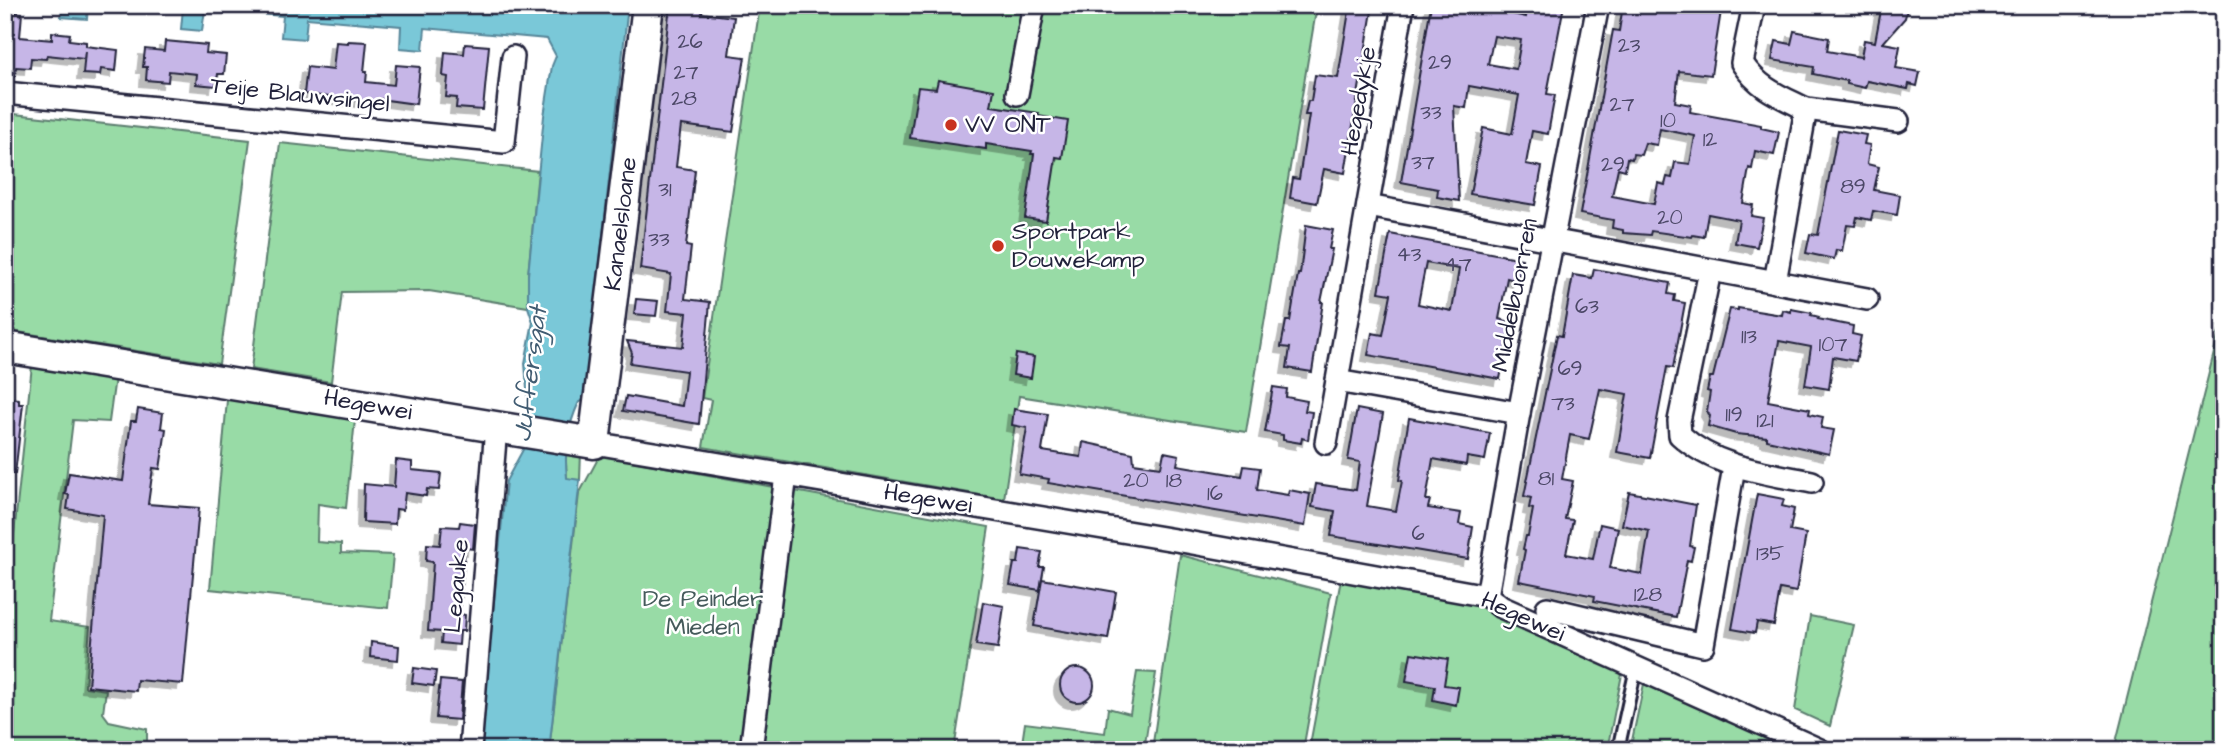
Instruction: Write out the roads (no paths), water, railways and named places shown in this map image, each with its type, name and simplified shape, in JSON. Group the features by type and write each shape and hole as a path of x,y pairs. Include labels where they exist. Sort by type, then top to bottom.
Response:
{"street":[{"name":"Kanaelsloane","path":"588,442 648,5"},
{"path":"1017,94 1034,5"},
{"name":"Hegedykje","path":"1326,443 1403,5"},
{"name":"Middelbuorren","path":"1487,596 1519,413 1598,5"},
{"path":"1754,5 1742,63 1752,78 1764,88 1806,109 1898,121"},
{"name":"Teije Blauwsingel","path":"5,93 504,142 513,57"},
{"path":"1775,282 1806,109"},
{"path":"1368,206 1867,299"},
{"path":"1710,271 1679,421 1680,435 1689,443 1734,467 1812,482"},
{"name":"Hegewei","path":"5,347 234,382 1187,542 1487,596 1501,607 1820,750"},
{"path":"1338,381 1519,413"},
{"name":"Legauke","path":"470,750 506,429"},
{"path":"1548,608 1706,655 1734,467"},
{"path":"751,750 786,475"}],"lane":[{"path":"1618,750 1636,668"}],"water":[{"path":"62,5 88,5 87,19 61,17"},
{"name":"Juffersgat","path":"155,5 628,5 585,400 579,402 575,412 566,449 567,478 580,480 549,750 479,750 506,481 525,446 529,415 525,363 533,322 528,307 528,275 544,116 556,56 547,39 425,28 423,50 400,48 401,26 307,18 305,39 281,37 283,16 205,9 202,31 181,29 183,8"}],"place":[{"name":"VV ONT","path":"951,125"},
{"name":"Sportpark Douwekamp","path":"998,246"}],"park label":[{"name":"De Peinder Mieden","path":"703,613"}]}
